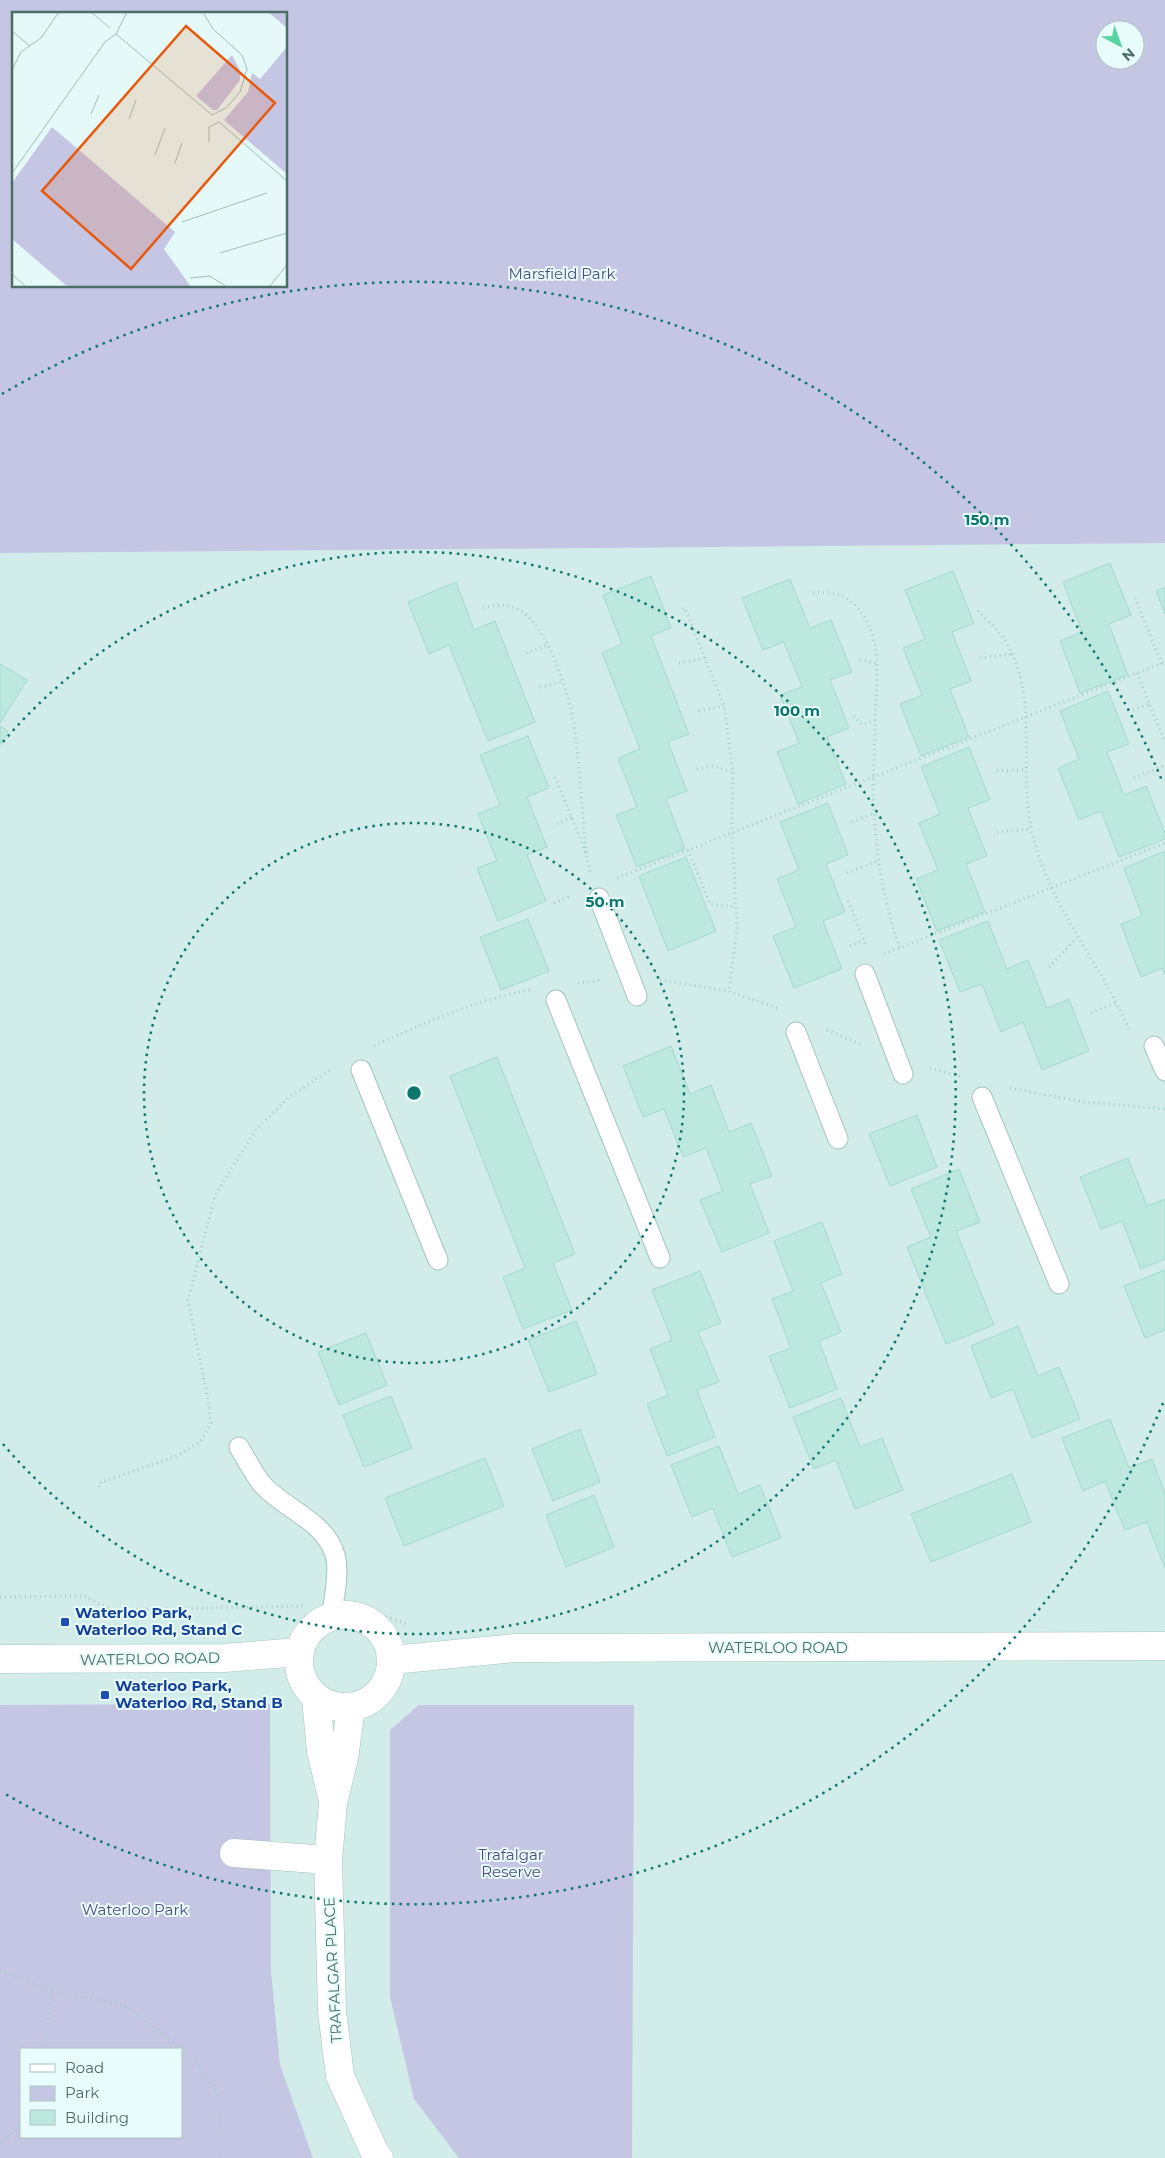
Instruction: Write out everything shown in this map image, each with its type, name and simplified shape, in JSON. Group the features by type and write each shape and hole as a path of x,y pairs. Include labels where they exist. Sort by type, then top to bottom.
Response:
{"street":[{"path":"347,1614 363,1618 374,1625 385,1636 392,1660 389,1676 379,1693 366,1703 352,1708 331,1706 316,1698 303,1683 298,1668 299,1652 305,1637 316,1624 331,1617 347,1614"},
{"name":"WATERLOO ROAD","path":"392,1660 515,1648 1165,1646"},
{"name":"WATERLOO ROAD","path":"0,1659 226,1658 299,1652"},
{"name":"TRAFALGAR PLACE","path":"316,1698 321,1751 333,1803"},
{"name":"TRAFALGAR PLACE","path":"352,1708 344,1758 333,1803 328,1860 332,2011 340,2076 374,2151 379,2158"},
{"path":"234,1853 328,1860"}],"lane":[{"path":"599,898 637,996"},
{"path":"868,967 903,1074"},
{"path":"556,1000 660,1258"},
{"path":"796,1032 838,1139"},
{"path":"1154,1046 1165,1071"},
{"path":"361,1070 438,1260"},
{"path":"982,1097 1059,1284"},
{"path":"239,1447 262,1484 283,1503 306,1518 325,1536 336,1556 336,1590 331,1617"}],"path":[{"path":"813,593 830,591 845,596 861,613 873,635 876,663 874,813 889,919 900,948"},
{"path":"610,881 1164,663 1135,598"},
{"path":"483,607 498,605 513,607 532,620 548,645 562,682 573,723 586,853 591,879"},
{"path":"683,609 685,608 724,706 733,772 732,832 737,929 729,991"},
{"path":"978,611 1006,642 1021,678 1026,718 1025,770 1032,829 1051,888 1077,938 1118,1002 1138,1051 1154,1046"},
{"path":"526,653 548,645"},
{"path":"980,658 1011,654"},
{"path":"680,664 705,658"},
{"path":"860,659 876,663"},
{"path":"1137,673 1165,743"},
{"path":"540,686 562,682"},
{"path":"1133,710 1149,704"},
{"path":"699,711 724,706"},
{"path":"854,716 862,725 875,721"},
{"path":"1134,778 1165,765"},
{"path":"697,769 712,766 733,772"},
{"path":"997,771 1025,770"},
{"path":"555,777 586,853"},
{"path":"852,822 874,813"},
{"path":"557,824 572,818"},
{"path":"997,832 1032,829"},
{"path":"848,901 864,940 868,967 900,948 1165,843"},
{"path":"688,850 710,904 736,907"},
{"path":"847,873 880,860"},
{"path":"554,902 577,893"},
{"path":"1049,967 1077,938"},
{"path":"850,946 864,940"},
{"path":"1091,1013 1118,1002"},
{"path":"373,1046 437,1017"},
{"path":"100,1487 99,1483 177,1456 200,1442 211,1423 188,1300 215,1195 257,1128 291,1096 339,1065"},
{"path":"0,1971 51,1990 127,2006 180,2048"},
{"path":"46,2048 51,1990"},
{"path":"182,2050 197,2062 220,2098 221,2143 219,2158"},
{"path":"0,2144 20,2127"}],"shaded area":[{"path":"0,0 1165,0 1165,2158 0,2158"}],"green space":[{"name":"Marsfield Park","path":"0,0 1165,0 1165,543 0,553"},
{"name":"Waterloo Park","path":"270,1704 271,1971 280,2065 313,2158 0,2158 0,1705"},
{"name":"Trafalgar Reserve","path":"419,1705 634,1705 632,2158 459,2158 414,2099 390,1997 390,1730"}],"building":[{"path":"1110,563 1131,615 1109,624 1128,675 1080,693 1060,641 1082,632 1063,582"},
{"path":"953,571 974,623 952,632 971,681 950,689 969,737 921,756 900,704 922,695 903,648 925,639 905,590"},
{"path":"651,576 671,628 651,636 689,734 668,742 687,791 666,799 685,849 637,867 616,815 637,807 618,758 640,749 602,653 622,644 603,595"},
{"path":"790,579 810,628 831,620 852,672 830,680 849,728 827,737 846,784 798,804 777,752 799,743 780,695 802,687 784,642 763,650 742,598"},
{"path":"456,582 474,630 495,621 535,722 488,741 449,645 429,654 408,602"},
{"path":"1165,587 1165,614 1156,591"},
{"path":"0,664 27,680 0,723"},
{"path":"1108,691 1129,744 1107,752 1124,795 1146,786 1165,833 1165,839 1119,857 1101,811 1079,820 1058,768 1079,759 1060,711"},
{"path":"0,726 8,731 0,745"},
{"path":"528,736 549,788 527,797 547,847 527,855 546,901 498,921 477,868 497,861 478,814 500,805 480,755"},
{"path":"969,747 990,800 968,808 987,856 966,864 985,912 937,931 916,879 938,870 919,823 940,814 921,767"},
{"path":"828,803 848,855 826,864 845,912 823,921 842,969 794,988 773,936 796,927 777,879 799,870 780,822"},
{"path":"1165,851 1165,975 1162,968 1141,977 1121,924 1142,916 1124,868"},
{"path":"686,857 716,931 668,951 639,876"},
{"path":"528,919 549,971 501,990 480,937"},
{"path":"988,921 1007,969 1028,960 1047,1008 1069,999 1089,1051 1042,1070 1023,1022 1001,1032 982,984 960,992 939,940"},
{"path":"671,1046 690,1094 711,1085 729,1132 751,1123 772,1176 750,1184 769,1233 722,1252 700,1200 723,1191 706,1148 683,1157 664,1109 643,1117 623,1066"},
{"path":"497,1057 575,1254 553,1263 572,1310 523,1329 503,1277 525,1268 450,1076"},
{"path":"917,1115 937,1167 890,1186 869,1134"},
{"path":"1128,1158 1147,1206 1165,1199 1165,1259 1141,1269 1122,1221 1101,1229 1080,1177"},
{"path":"959,1169 980,1222 956,1231 994,1325 946,1344 907,1247 931,1237 911,1189"},
{"path":"822,1222 842,1274 821,1283 841,1332 819,1341 837,1389 790,1408 769,1356 791,1348 772,1299 793,1291 774,1241"},
{"path":"1165,1270 1165,1330 1145,1338 1124,1286"},
{"path":"700,1271 721,1323 698,1332 719,1382 697,1390 715,1437 667,1456 647,1404 668,1395 650,1349 672,1340 652,1290"},
{"path":"576,1321 597,1374 549,1392 528,1340"},
{"path":"1018,1326 1038,1376 1059,1367 1080,1419 1032,1438 1013,1389 991,1398 971,1346"},
{"path":"366,1333 387,1385 339,1405 318,1352"},
{"path":"391,1396 412,1448 364,1467 343,1415"},
{"path":"841,1398 860,1447 882,1438 903,1490 855,1509 836,1460 814,1469 793,1417"},
{"path":"1110,1419 1129,1468 1152,1459 1165,1493 1165,1568 1147,1522 1125,1530 1105,1481 1083,1491 1062,1438"},
{"path":"580,1429 600,1482 553,1501 532,1449"},
{"path":"719,1446 738,1494 760,1485 781,1538 732,1557 713,1508 692,1517 671,1465"},
{"path":"485,1458 504,1506 404,1546 385,1498"},
{"path":"1012,1474 1031,1522 931,1562 911,1514"},
{"path":"594,1495 614,1547 566,1567 546,1515"}],"place":[{"name":"Waterloo Park, Waterloo Rd, Stand C","path":"65,1622"},
{"name":"Waterloo Park, Waterloo Rd, Stand B","path":"105,1695"}]}
